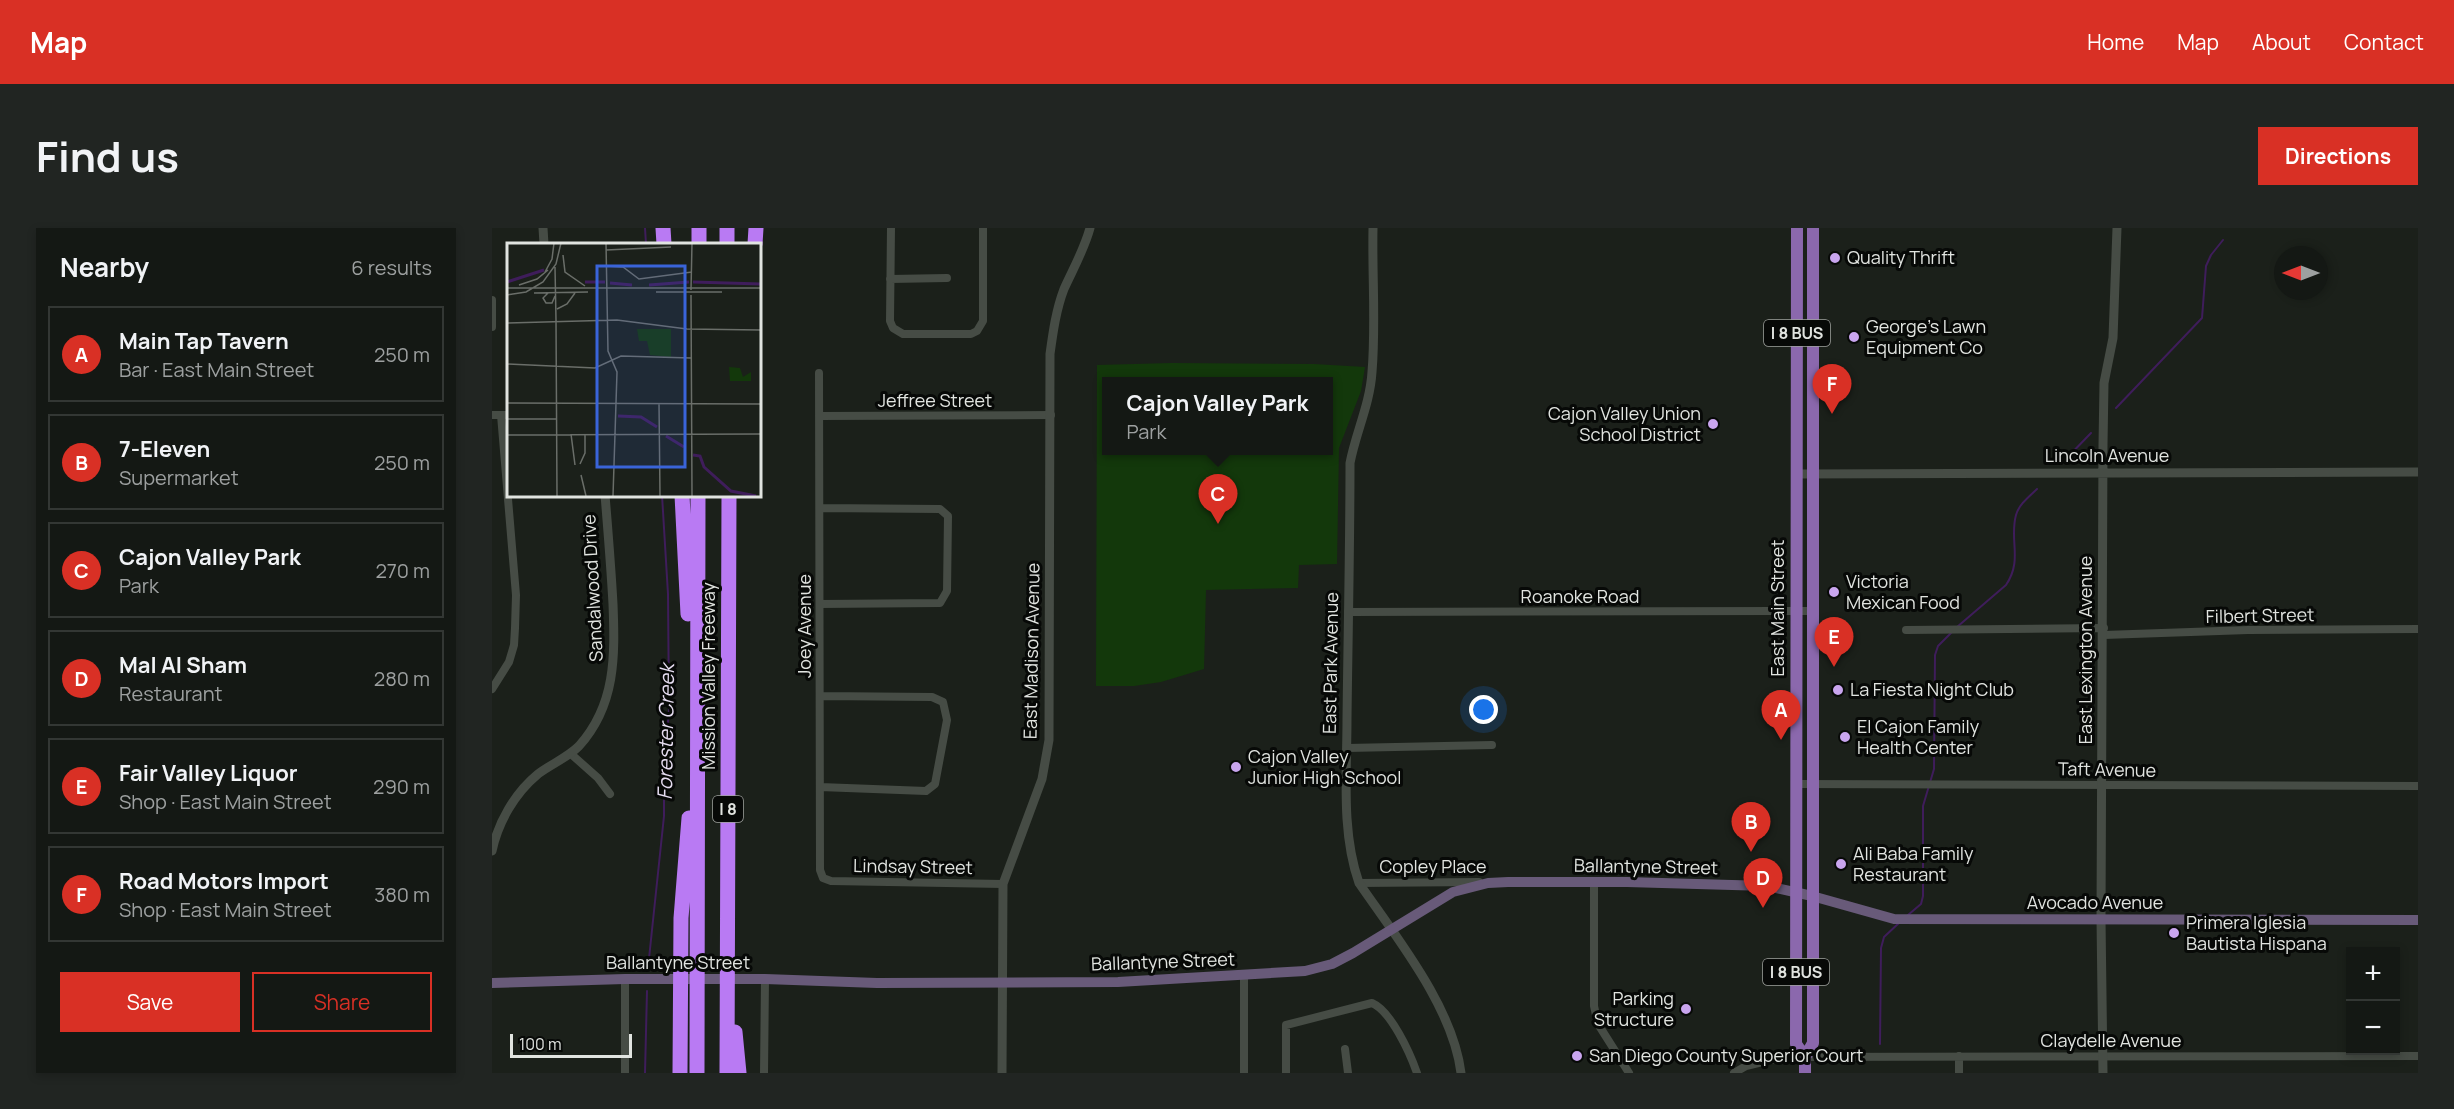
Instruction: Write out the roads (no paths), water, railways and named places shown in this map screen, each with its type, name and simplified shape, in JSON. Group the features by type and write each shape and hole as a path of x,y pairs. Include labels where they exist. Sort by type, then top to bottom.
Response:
{"highway":[{"path":"663,228 664,243"},
{"path":"754,243 756,228"},
{"path":"682,496 687,604 697,688"},
{"name":"Mission Valley Freeway","path":"697,1073 698,496"},
{"name":"Mission Valley Freeway","path":"727,1073 729,496"},
{"path":"730,650 739,496"},
{"path":"680,1073 680,969 687,831 697,738"},
{"path":"729,991 739,1073"}],"main road":[{"name":"East Main Street","path":"1797,228 1796,1044 1805,1057"},
{"name":"East Main Street","path":"1805,1073 1805,1057 1813,1043 1813,228"},
{"path":"1797,373 1814,374"},
{"name":"Ballantyne Street","path":"492,982 765,979 877,983 1118,982 1244,976 1305,971 1332,964 1392,931 1453,892 1488,883 1758,885 1812,896"},
{"name":"Avocado Avenue","path":"1812,896 1894,919 2418,920"}],"street":[{"path":"891,228 890,321 893,328 898,332 971,334 977,331 983,321 983,228"},
{"name":"East Madison Avenue","path":"1002,1073 1002,884 1042,779 1049,740 1050,354 1053,326 1063,291 1084,247 1090,228"},
{"name":"East Park Avenue","path":"1372,228 1372,372 1368,405 1354,442 1350,463 1347,748 1349,842 1352,863 1359,883 1439,1004 1449,1026 1461,1073"},
{"name":"East Lexington Avenue","path":"2103,1073 2101,920 2104,383 2113,338 2117,228"},
{"path":"890,279 947,278"},
{"path":"492,300 492,327"},
{"name":"Joey Avenue","path":"819,373 820,870 824,878"},
{"path":"500,415 507,494"},
{"name":"Jeffree Street","path":"819,416 1051,415"},
{"name":"Lincoln Avenue","path":"1796,474 2418,471"},
{"path":"492,689 509,662 514,645 516,595 507,496"},
{"name":"Sandalwood Drive","path":"492,851 501,823 524,788 538,774 571,754 597,721 609,693 615,648 605,496"},
{"path":"820,508 940,509 948,516 947,591 940,603 820,604"},
{"name":"Roanoke Road","path":"1348,612 1812,611"},
{"name":"Filbert Street","path":"1906,630 2104,632 2418,629"},
{"path":"820,696 932,697 943,702 947,713 938,773 935,784 926,791 820,787"},
{"path":"1347,748 1492,745"},
{"path":"571,754 598,778 610,794"},
{"name":"Taft Avenue","path":"1796,784 2418,786"},
{"name":"Lindsay Street","path":"824,878 831,881 1002,884"},
{"name":"Copley Place","path":"1359,883 1508,882"},
{"path":"1594,882 1593,1006 1598,1024 1629,1073"},
{"path":"1244,976 1244,1073"},
{"path":"625,979 625,1073"},
{"path":"764,1073 765,979"},
{"path":"1286,1073 1286,1025 1372,1002 1382,1007 1417,1073"},
{"path":"1346,1049 1348,1073"},
{"path":"1959,1056 1959,1073"},
{"name":"Claydelle Avenue","path":"1734,1073 1746,1066 1784,1057 2418,1056"}],"waterway":[{"name":"Forester Creek","path":"645,228 646,243"},
{"path":"2116,408 2202,318 2206,266 2211,255 2223,240"},
{"path":"2062,463 2091,433"},
{"path":"1957,627 2006,585 2014,567 2014,524 2017,511 2037,489"},
{"name":"Forester Creek","path":"648,968 664,816 664,765 669,711 668,594 662,496"},
{"path":"1908,915 1921,904 1923,896 1923,806 1934,769 1935,655 1938,646 1953,631"},
{"path":"1880,1044 1881,948 1884,937 1900,922"},
{"name":"Forester Creek","path":"645,1073 647,991"}],"place":[{"name":"Quality Thrift","path":"1835,258"},
{"name":"George's Lawn Equipment Co","path":"1854,337"},
{"name":"Road Motors Import","path":"1832,414"},
{"name":"Cajon Valley Union School District","path":"1713,424"},
{"name":"Cajon Valley Park","path":"1218,524"},
{"name":"Victoria Mexican Food","path":"1834,592"},
{"name":"Fair Valley Liquor","path":"1834,667"},
{"name":"La Fiesta Night Club","path":"1838,690"},
{"name":"El Cajon Family Health Center","path":"1845,737"},
{"name":"Main Tap Tavern","path":"1781,740"},
{"name":"Cajon Valley Junior High School","path":"1236,767"},
{"name":"7-Eleven","path":"1751,852"},
{"name":"Ali Baba Family Restaurant","path":"1841,864"},
{"name":"Mal Al Sham","path":"1763,908"},
{"name":"Primera Iglesia Bautista Hispana","path":"2174,933"},
{"name":"Parking Structure","path":"1686,1009"},
{"name":"San Diego County Superior Court","path":"1577,1056"}]}
